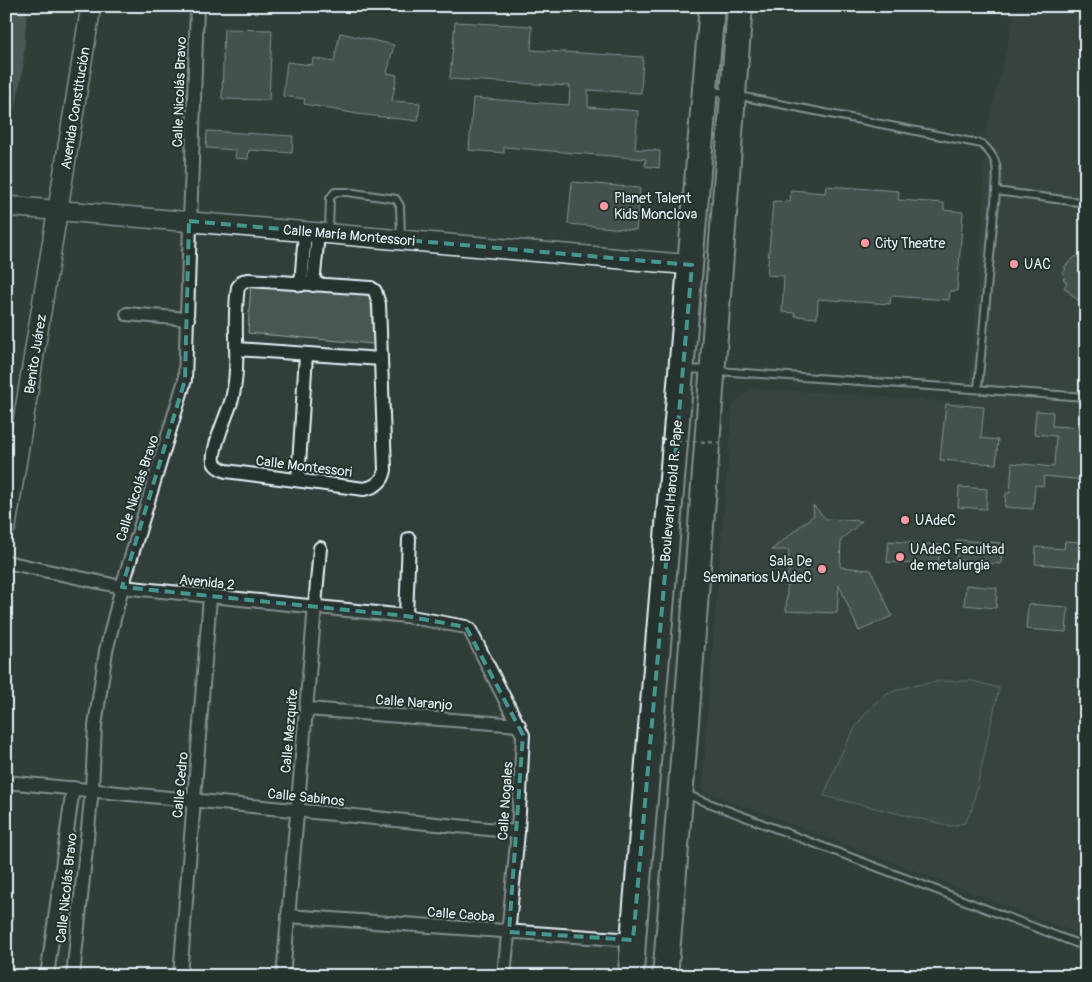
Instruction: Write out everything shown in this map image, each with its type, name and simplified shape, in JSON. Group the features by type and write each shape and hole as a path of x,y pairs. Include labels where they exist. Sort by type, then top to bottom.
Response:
{"highway":[{"name":"Boulevard Harold R. Pape","path":"632,976 632,940 692,265 712,6"},
{"path":"665,976 681,793 711,370 740,6"}],"main road":[{"name":"Avenida Constitución","path":"50,210 91,6"},
{"name":"Calle María Montessori","path":"6,206 692,265"},
{"name":"Benito Juárez","path":"6,526 50,210"}],"street":[{"name":"Calle Nicolás Bravo","path":"73,976 101,685 106,651 122,587 183,393 186,372 189,221 197,6"},
{"path":"307,285 317,233"},
{"name":"Calle Montessori","path":"249,280 307,285 374,289 378,297 385,470 379,483 364,489 226,471 218,467 214,462 215,452 232,398 236,348 237,294 240,282 249,280"},
{"path":"127,314 188,319"},
{"path":"236,348 306,355 381,359"},
{"path":"298,480 306,355"},
{"path":"406,616 409,539"},
{"name":"Calle Mezquite","path":"283,976 320,548"},
{"name":"Avenida 2","path":"6,562 122,587 406,616 466,627 474,640"},
{"name":"Calle Cedro","path":"180,976 210,597"},
{"name":"Calle Nogales","path":"474,640 520,726 524,745 518,832 504,976"},
{"name":"Calle Naranjo","path":"307,709 520,726"},
{"name":"Calle Sabinos","path":"6,782 518,832"},
{"path":"47,976 73,788"},
{"name":"Calle Caoba","path":"288,916 632,940"}],"lane":[{"path":"706,90 982,144 995,158 996,191 978,388"},
{"path":"996,191 1086,203"},
{"path":"317,233 330,198 336,192 347,192 396,199 400,206 401,240"},
{"path":"682,368 1086,397"},
{"path":"681,793 1086,947"}],"path":[{"path":"661,439 722,443"}],"highlighted area":[{"path":"189,221 692,265 633,940 509,932 523,735 466,627 406,616 122,587 185,380"}],"shaded area":[{"name":"UAdeC","path":"1017,6 1086,6 1086,936 703,790 708,702 733,405 751,388 969,403 983,218 986,132"},
{"path":"251,281 370,291 374,344 248,333"},
{"path":"942,681 973,681 999,688 972,809 965,823 951,826 824,796 848,741 865,714 875,703 899,689"}],"building":[{"path":"455,22 532,26 531,50 643,57 641,93 588,90 588,107 638,111 635,149 660,151 659,168 645,166 646,159 504,147 504,153 469,150 473,98 569,105 570,86 450,79"},
{"path":"224,29 272,30 269,100 222,99"},
{"path":"340,33 394,45 387,73 397,75 392,101 420,103 418,121 357,114 304,104 305,99 283,96 287,62 312,65 313,58 334,62"},
{"path":"207,131 293,136 292,153 249,150 248,159 235,158 236,150 206,148"},
{"name":"Planet Talent Kids Monclova","path":"572,182 640,188 636,230 568,224"},
{"name":"City Theatre","path":"826,186 899,191 898,200 944,203 944,210 963,212 957,291 950,291 949,300 891,296 890,304 818,299 817,318 795,316 795,313 782,312 784,276 767,275 773,201 790,202 791,190 825,193"},
{"path":"1076,256 1086,266 1086,291 1077,300 1064,287 1067,283 1063,279 1066,276 1063,273 1066,269 1064,267"},
{"path":"946,404 984,407 981,438 998,440 996,464 940,460"},
{"path":"1036,411 1053,412 1052,426 1086,428 1084,480 1044,476 1043,486 1035,485 1033,509 1005,507 1006,493 1010,493 1012,463 1054,467 1056,436 1034,434"},
{"path":"959,487 987,489 986,509 958,507"},
{"name":"Sala De Seminarios UAdeC","path":"813,505 826,519 862,521 841,540 840,567 871,570 892,616 859,631 839,585 837,613 786,611 789,550 771,550 814,515"},
{"path":"957,540 1003,543 1001,564 956,560"},
{"path":"889,541 940,545 938,566 887,562"},
{"path":"1065,541 1080,542 1078,567 1035,564 1036,547 1064,549"},
{"path":"966,585 997,588 996,608 964,605"},
{"path":"1028,604 1068,607 1066,632 1026,629"}],"waterway":[{"path":"6,105 13,66 17,6"}],"place":[{"name":"Planet Talent Kids Monclova","path":"604,206"},
{"name":"City Theatre","path":"865,243"},
{"name":"UAC","path":"1014,264"},
{"name":"UAdeC","path":"905,520"},
{"name":"UAdeC Facultad de metalurgia","path":"900,557"},
{"name":"Sala De Seminarios UAdeC","path":"822,569"}]}
